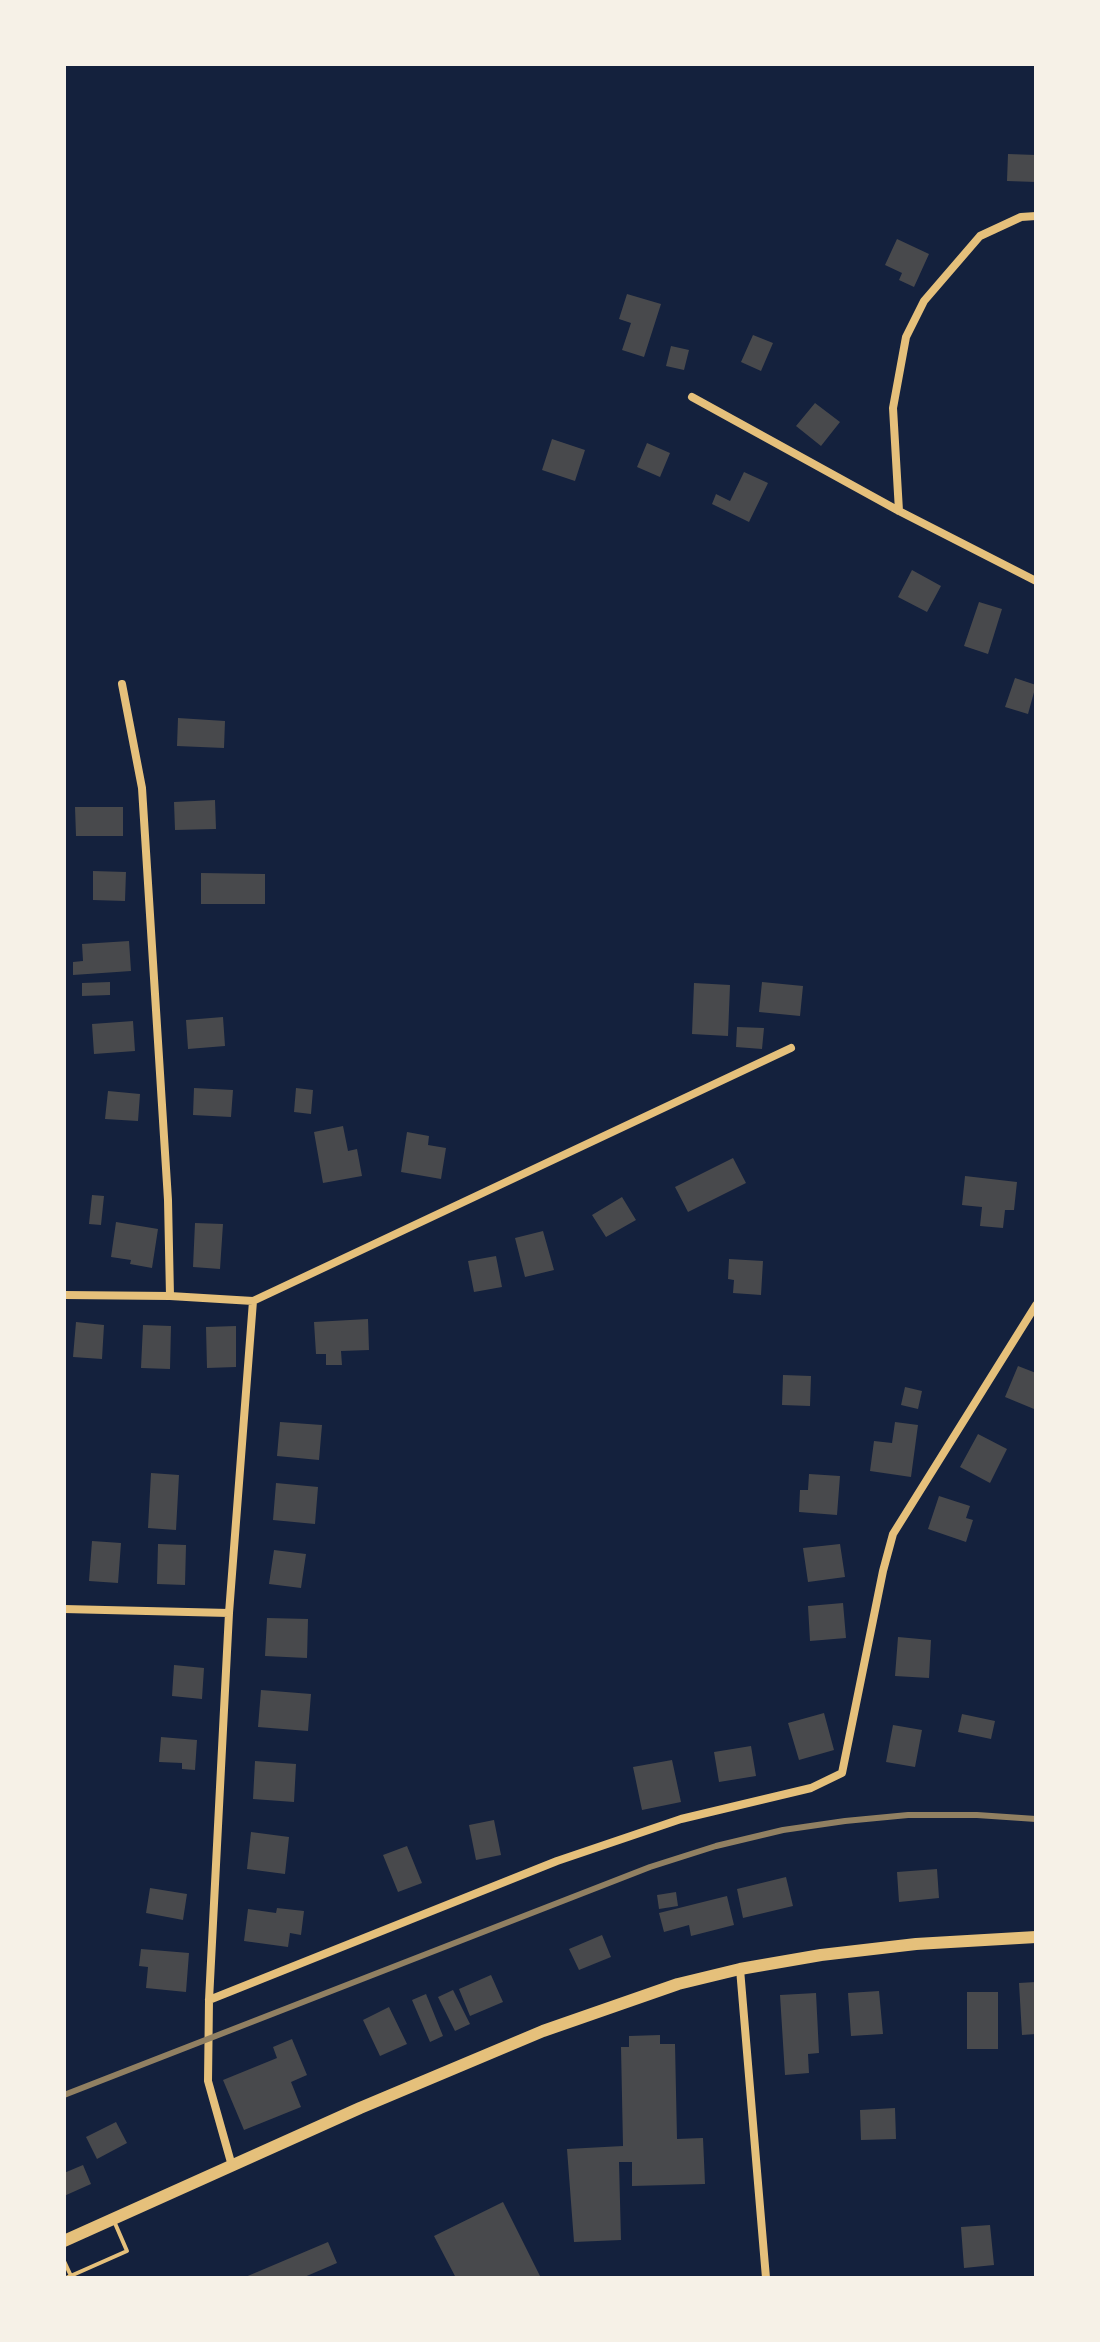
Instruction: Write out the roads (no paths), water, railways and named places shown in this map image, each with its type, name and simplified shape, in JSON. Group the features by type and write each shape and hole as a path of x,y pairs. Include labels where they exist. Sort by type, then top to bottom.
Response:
{"main road":[{"path":"64,2241 360,2108 543,2031 678,1984 821,1955 916,1944 1036,1937"}],"street":[{"path":"899,511 893,408 906,337 924,301 980,236 1021,217 1036,216"},
{"path":"692,397 899,511 1036,581"},
{"path":"122,684 142,788 168,1200 170,1296"},
{"path":"64,1295 253,1301 791,1048"},
{"path":"232,2166 208,2081 209,2000 229,1613 253,1301"},
{"path":"209,2000 557,1861 681,1819 811,1788 842,1773 893,1534 1036,1305"},
{"path":"64,1609 229,1613"},
{"path":"740,1969 766,2278"}],"lane":[{"path":"64,2261 70,2277 127,2251 113,2219"}],"railway":[{"path":"64,2095 650,1867 716,1846 783,1830 908,1815 1036,1819"}]}
